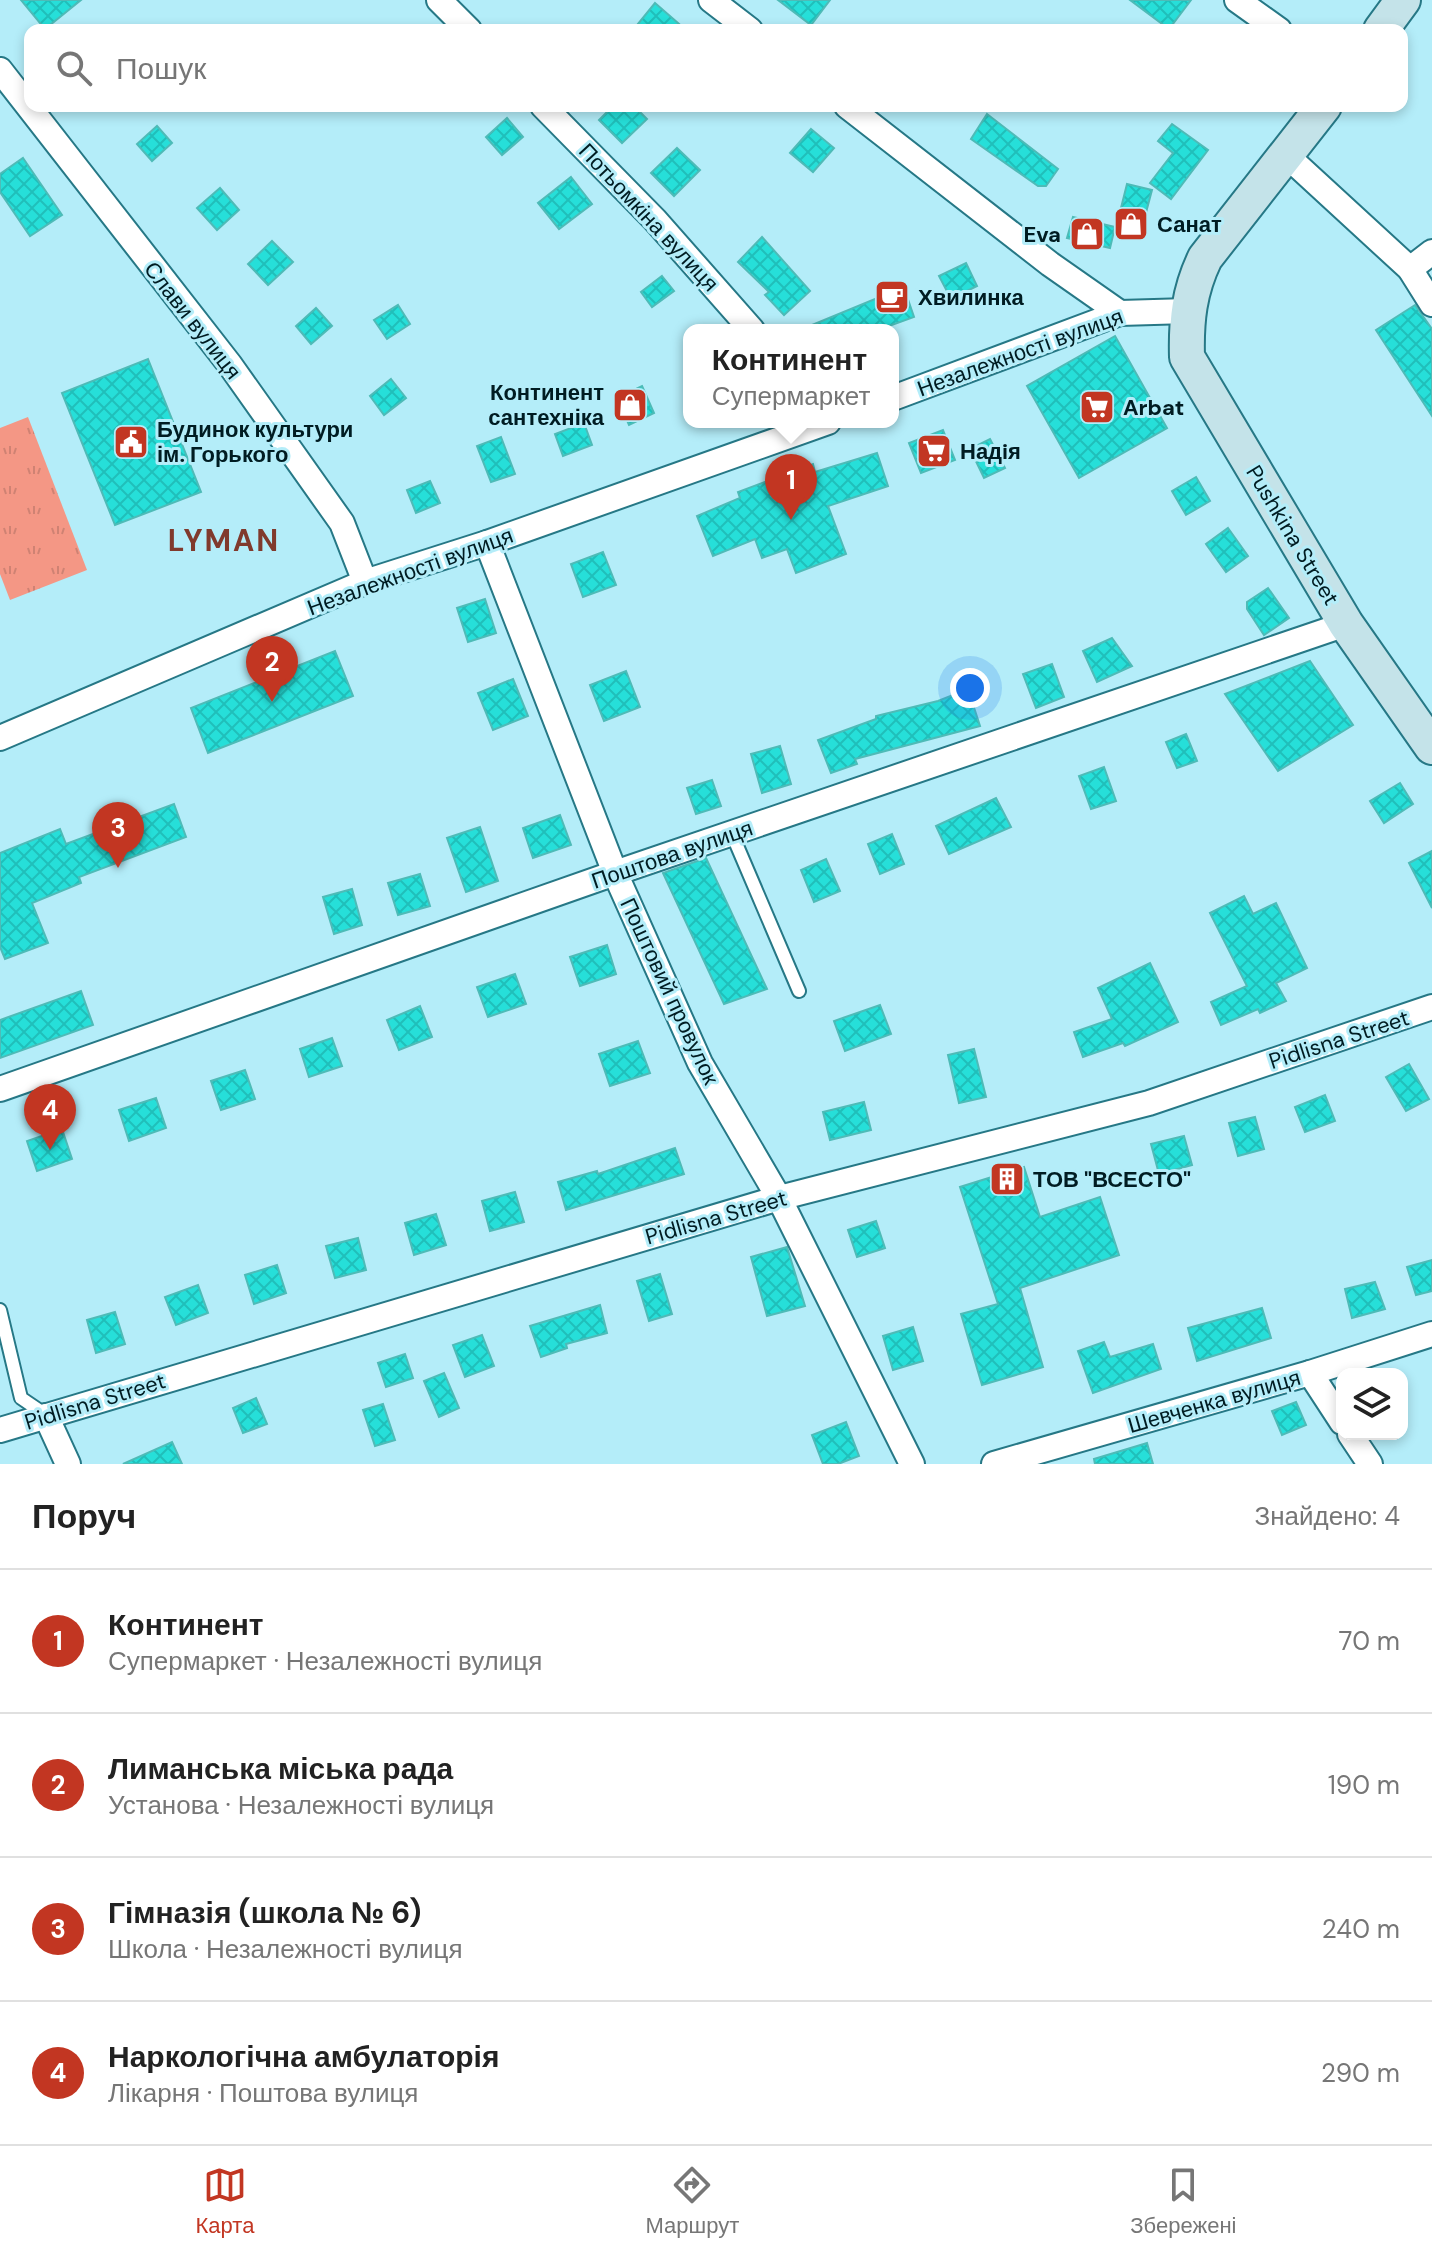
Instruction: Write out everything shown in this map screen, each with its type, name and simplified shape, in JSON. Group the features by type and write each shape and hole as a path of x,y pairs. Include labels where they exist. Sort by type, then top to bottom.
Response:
{"main road":[{"path":"1385,24 1403,0"},
{"path":"1188,311 1193,283 1205,258 1319,112"},
{"name":"Pushkina Street","path":"1188,311 1187,357 1346,624 1432,747"}],"street":[{"path":"439,0 463,24"},
{"path":"711,0 742,24"},
{"path":"1237,0 1271,24"},
{"name":"Слави вулиця","path":"0,70 8,100 230,365 342,523 365,582"},
{"name":"Потьомкіна вулиця","path":"549,112 655,220 747,324"},
{"path":"855,112 1050,264 1120,313"},
{"path":"1286,155 1410,269 1432,304"},
{"path":"1410,269 1432,252"},
{"name":"Незалежності вулиця","path":"899,396 1120,313 1188,311"},
{"name":"Незалежності вулиця","path":"0,738 365,582 487,543 809,428"},
{"name":"Поштовий провулок","path":"487,543 615,873 700,1063 779,1198 912,1464"},
{"name":"Поштова вулиця","path":"0,1089 615,873 1346,624"},
{"name":"Pidlisna Street","path":"0,1430 779,1198 1149,1103 1432,1007"},
{"name":"Шевченка вулиця","path":"994,1464 1022,1460 1432,1334"},
{"path":"1310,1373 1336,1413"},
{"path":"46,1416 68,1464"},
{"path":"1354,1440 1370,1464"}],"lane":[{"path":"732,834 799,991"},
{"path":"0,1310 21,1398 46,1416"}],"green space":[{"path":"28,417 87,570 10,600 0,574 0,428"}],"building":[{"path":"21,0 81,0 51,24 41,24"},
{"path":"778,0 830,0 810,24"},
{"path":"1130,0 1191,0 1173,24 1162,24"},
{"path":"655,3 679,24 638,24"},
{"path":"607,112 640,112 647,119 622,143 599,120"},
{"path":"987,114 1058,169 1046,186 1038,186 971,139"},
{"path":"507,118 523,137 502,155 486,137"},
{"path":"1172,124 1208,150 1171,199 1150,183 1173,153 1158,141"},
{"path":"157,126 172,143 152,161 137,144"},
{"path":"811,129 834,148 813,172 790,153"},
{"path":"677,148 700,170 674,196 651,173"},
{"path":"23,158 62,215 30,236 0,192 0,174"},
{"path":"571,177 592,204 559,229 538,203"},
{"path":"1127,184 1152,190 1140,235 1116,228"},
{"path":"220,188 239,210 217,230 197,208"},
{"path":"1073,217 1115,227 1110,248 1067,238"},
{"path":"762,237 810,291 784,315 765,295 769,292 738,262"},
{"path":"272,241 293,262 268,285 248,264"},
{"path":"966,263 977,286 951,299 939,276"},
{"path":"662,276 674,291 652,307 641,292"},
{"path":"902,282 914,317 895,324 815,324 880,297 877,290"},
{"path":"398,305 410,324 387,339 374,320"},
{"path":"1415,305 1432,329 1432,416 1376,330"},
{"path":"316,308 332,326 311,344 296,326"},
{"name":"Arbat","path":"1115,336 1167,428 1079,478 1027,386"},
{"name":"Будинок культури ім. Горького","path":"148,359 201,492 115,525 62,393"},
{"path":"391,379 406,398 384,415 370,396"},
{"path":"642,386 654,413 629,425 617,398"},
{"path":"584,423 592,445 563,456 555,434"},
{"path":"943,430 955,460 921,473 909,443"},
{"path":"501,437 515,474 491,482 477,446"},
{"path":"990,439 1005,468 984,478 970,449"},
{"path":"877,453 888,486 828,506 846,554 796,573 787,549 762,558 755,539 713,556 697,516 740,498 738,492 813,464 815,472"},
{"path":"1196,477 1210,501 1186,515 1172,491"},
{"path":"430,481 440,503 416,513 407,490"},
{"path":"1228,528 1248,556 1226,572 1206,544"},
{"path":"603,552 616,585 583,597 571,564"},
{"path":"1268,588 1289,618 1264,635 1247,609 1247,602"},
{"path":"485,599 496,633 468,642 457,608"},
{"path":"1112,638 1132,666 1097,682 1083,651"},
{"path":"335,651 353,696 208,753 191,708"},
{"path":"1310,661 1353,725 1278,771 1225,694"},
{"path":"1052,664 1064,697 1036,708 1023,674"},
{"path":"626,671 640,707 604,721 590,685"},
{"path":"513,679 528,716 493,730 478,693"},
{"path":"968,689 980,726 855,759 857,764 831,773 818,740 876,719 876,716 938,701"},
{"path":"1186,734 1197,761 1177,768 1166,742"},
{"path":"780,746 791,784 762,793 751,754"},
{"path":"1104,767 1116,801 1091,809 1079,776"},
{"path":"712,780 721,806 696,814 687,788"},
{"path":"1400,783 1413,804 1384,823 1370,801"},
{"path":"996,798 1011,827 949,854 936,826"},
{"path":"174,804 186,837 79,877 81,883 32,903 48,943 5,959 0,947 0,853 60,829 66,844"},
{"path":"560,815 571,845 533,858 523,828"},
{"path":"480,827 498,881 466,892 447,838"},
{"path":"892,834 904,864 880,874 868,844"},
{"path":"1432,851 1432,908 1409,863"},
{"path":"706,858 767,989 724,1004 663,873"},
{"path":"826,859 840,891 814,902 801,870"},
{"path":"420,874 430,906 398,915 388,883"},
{"path":"352,889 362,925 334,934 323,897"},
{"path":"1244,896 1253,914 1276,903 1307,968 1276,983 1286,1001 1221,1025 1211,1002 1247,986 1210,913"},
{"path":"607,945 616,974 580,986 570,957"},
{"path":"1150,963 1178,1022 1125,1046 1123,1043 1083,1057 1074,1032 1112,1019 1098,988"},
{"path":"515,974 526,1004 488,1017 477,987"},
{"path":"81,991 93,1025 0,1058 0,1020"},
{"path":"880,1005 891,1034 845,1051 834,1021"},
{"path":"420,1006 432,1037 399,1050 387,1020"},
{"path":"332,1038 342,1066 309,1077 300,1049"},
{"path":"638,1041 650,1073 610,1086 599,1054"},
{"path":"974,1049 986,1097 959,1103 948,1055"},
{"path":"1409,1064 1429,1099 1406,1111 1386,1077"},
{"path":"245,1070 255,1099 221,1110 211,1081"},
{"path":"1325,1095 1335,1121 1305,1132 1295,1107"},
{"path":"156,1098 166,1128 129,1141 119,1110"},
{"path":"864,1102 871,1130 830,1140 823,1112"},
{"path":"1255,1117 1264,1149 1238,1156 1229,1123"},
{"path":"62,1129 72,1159 37,1171 27,1141"},
{"path":"1184,1136 1192,1165 1159,1174 1151,1144"},
{"path":"675,1148 684,1174 566,1210 558,1182 597,1171 598,1174"},
{"path":"1024,1167 1040,1217 1100,1197 1119,1255 1020,1288 1043,1367 982,1385 961,1314 998,1304 960,1187"},
{"path":"515,1192 524,1222 490,1231 482,1201"},
{"path":"436,1214 446,1245 414,1255 405,1223"},
{"path":"876,1221 885,1248 857,1257 848,1230"},
{"path":"358,1238 366,1270 335,1278 326,1246"},
{"path":"787,1247 805,1306 767,1316 751,1257"},
{"path":"1432,1260 1432,1291 1416,1295 1407,1267"},
{"path":"277,1265 286,1293 254,1304 245,1275"},
{"path":"660,1274 672,1314 649,1321 637,1281"},
{"path":"1375,1282 1385,1309 1352,1318 1345,1289"},
{"path":"198,1285 208,1313 176,1325 165,1297"},
{"path":"600,1305 607,1333 566,1344 567,1348 541,1357 530,1326"},
{"path":"1262,1308 1271,1338 1197,1361 1188,1328"},
{"path":"115,1312 125,1344 96,1353 87,1320"},
{"path":"913,1327 923,1361 893,1370 883,1336"},
{"path":"482,1335 494,1366 465,1377 453,1345"},
{"path":"1104,1342 1110,1357 1153,1344 1161,1369 1093,1393 1078,1351"},
{"path":"405,1354 413,1378 386,1387 378,1363"},
{"path":"444,1373 459,1408 439,1417 424,1381"},
{"path":"256,1398 267,1424 243,1433 233,1408"},
{"path":"1296,1402 1306,1425 1282,1435 1272,1411"},
{"path":"383,1404 395,1440 375,1446 363,1410"},
{"path":"846,1422 859,1456 838,1464 823,1464 812,1435"},
{"path":"172,1442 182,1464 123,1464"},
{"path":"1147,1443 1153,1464 1095,1464 1094,1459"}],"place":[{"name":"Санат","path":"1131,224"},
{"name":"Eva","path":"1087,234"},
{"name":"Хвилинка","path":"892,297"},
{"name":"Континент сантехніка","path":"630,405"},
{"name":"Arbat","path":"1097,407"},
{"name":"Будинок культури ім. Горького","path":"131,442"},
{"name":"Надiя","path":"934,451"},
{"name":"Континент","path":"791,520"},
{"name":"Лиманська міська рада","path":"272,702"},
{"name":"Гімназія (школа № 6)","path":"118,868"},
{"name":"Наркологічна амбулаторія","path":"50,1150"},
{"name":"ТОВ \"ВСЕСТО\"","path":"1007,1179"}],"district":[{"name":"LYMAN","path":"224,541"}]}
